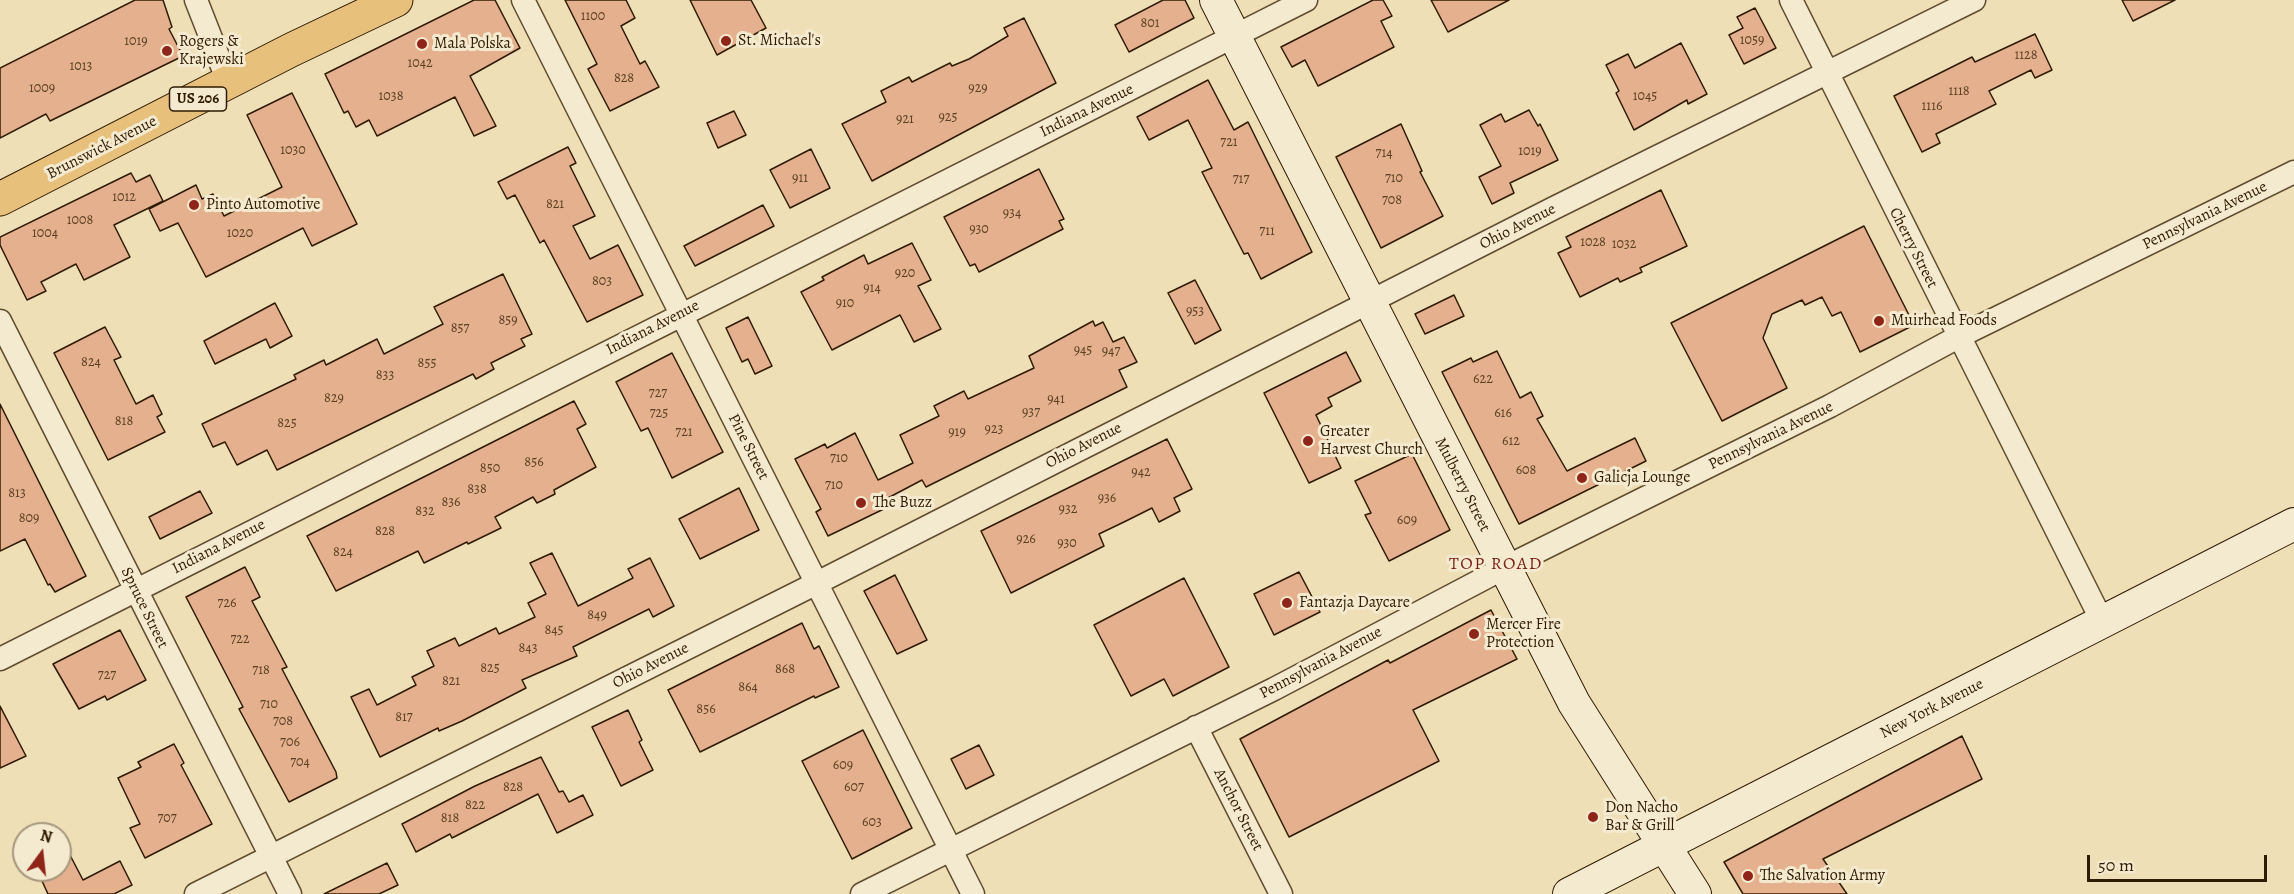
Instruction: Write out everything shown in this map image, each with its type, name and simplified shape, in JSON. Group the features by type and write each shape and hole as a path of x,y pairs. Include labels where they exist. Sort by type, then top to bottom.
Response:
{"main road":[{"name":"Brunswick Avenue","path":"0,199 229,84 291,50 396,0"}],"street":[{"path":"196,0 229,84"},
{"name":"Pine Street","path":"523,0 973,894"},
{"name":"Mulberry Street","path":"1216,0 1574,703 1665,843 1695,894"},
{"name":"Indiana Avenue","path":"0,658 1306,0"},
{"name":"Cherry Street","path":"1791,0 1930,282 1960,336 2103,623"},
{"name":"Ohio Avenue","path":"196,894 816,583 1554,208 1974,0"},
{"name":"Pennsylvania Avenue","path":"862,894 1196,727 1504,568 1830,406 1960,336 2294,172"},
{"name":"Spruce Street","path":"0,321 290,894"},
{"name":"New York Avenue","path":"1569,894 2294,524"},
{"name":"Anchor Street","path":"1196,727 1281,894"}],"building":[{"path":"135,0 163,0 172,27 169,29 183,56 50,121 46,114 0,138 0,68"},
{"path":"474,0 495,0 520,48 470,76 496,126 474,136 455,97 377,136 369,120 356,127 348,111 344,113 325,74"},
{"path":"565,0 626,0 635,18 621,26 640,64 645,61 659,87 610,111 588,69 597,64"},
{"name":"St. Michael's","path":"690,0 751,0 766,28 717,55"},
{"path":"1163,0 1185,0 1194,18 1129,52 1115,25"},
{"path":"1373,0 1383,0 1392,16 1381,21 1394,47 1318,86 1305,60 1292,67 1281,47"},
{"path":"1431,0 1509,0 1448,32"},
{"path":"2122,0 2175,0 2133,21"},
{"path":"1755,8 1776,48 1744,64 1729,35 1743,28 1737,17"},
{"path":"1024,18 1056,83 872,181 842,124 886,102 881,91 909,77 912,82 950,63 952,66 969,59 1008,36 1004,28"},
{"path":"2035,34 2052,70 2035,78 2031,70 1989,91 1996,104 1936,134 1940,143 1922,152 1894,96 1972,57 1975,62"},
{"path":"1681,43 1707,94 1688,104 1687,100 1634,130 1616,93 1619,91 1606,65 1628,54 1635,68"},
{"path":"1208,80 1234,130 1248,122 1312,252 1261,279 1248,253 1244,254 1202,172 1212,168 1188,120 1149,140 1137,117"},
{"path":"292,93 357,224 312,246 303,228 206,277 178,223 160,231 149,209 196,185 202,199 213,194 224,216 282,187 247,115"},
{"path":"1529,110 1538,126 1540,124 1558,160 1510,183 1514,193 1492,204 1479,177 1501,166 1480,125 1501,114 1505,122"},
{"path":"734,111 746,135 718,148 707,123"},
{"path":"1401,124 1422,171 1420,172 1443,216 1381,248 1336,157"},
{"path":"568,147 576,163 570,166 595,216 573,226 590,259 618,245 643,295 587,322 544,240 540,243 515,195 507,199 498,182"},
{"path":"811,149 830,188 790,208 770,170"},
{"path":"1039,169 1064,219 1059,221 1063,229 979,272 975,264 970,266 944,217"},
{"path":"131,173 136,182 150,175 163,201 114,225 130,257 84,280 76,264 41,282 46,291 27,300 0,245 0,237"},
{"path":"1661,190 1687,246 1640,268 1642,272 1620,282 1618,278 1580,297 1558,253 1571,247 1566,237"},
{"path":"763,205 774,226 695,266 684,246"},
{"path":"1864,226 1914,325 1860,352 1841,312 1832,316 1822,297 1805,305 1802,300 1772,314 1763,338 1787,388 1722,421 1671,323"},
{"path":"912,243 931,280 918,286 941,329 914,342 900,315 832,350 801,292 824,280 822,277 864,255 868,264"},
{"path":"503,274 532,334 521,339 525,346 491,363 494,369 476,379 473,374 277,470 267,450 237,465 225,442 213,447 202,424 296,379 294,375 324,360 326,365 377,339 384,354 443,324 434,307"},
{"path":"1195,280 1221,330 1195,344 1168,293"},
{"path":"1454,295 1464,316 1425,334 1415,314"},
{"path":"275,303 292,336 270,348 266,339 215,364 204,341"},
{"path":"748,317 772,366 755,374 748,359 742,362 726,328"},
{"path":"1093,321 1095,326 1103,322 1113,342 1124,337 1137,362 1119,370 1127,387 926,487 922,480 886,499 890,506 828,536 816,512 821,509 795,459 825,444 827,448 855,433 878,480 913,463 900,435 939,416 934,406 964,391 968,399 1034,368 1029,356"},
{"path":"105,327 121,357 114,360 136,404 153,395 162,414 157,417 165,432 108,460 54,353"},
{"path":"1497,351 1520,398 1531,392 1543,416 1537,419 1567,471 1635,438 1646,461 1519,524 1442,372 1471,358 1473,362"},
{"name":"Greater Harvest Church","path":"1346,352 1361,381 1328,398 1332,406 1316,415 1341,468 1309,483 1264,393"},
{"path":"672,353 723,452 672,478 648,428 641,431 616,382"},
{"path":"574,401 586,424 577,429 596,467 554,490 555,494 537,503 533,497 495,517 501,528 468,544 467,542 424,563 418,551 336,591 307,536"},
{"path":"0,404 86,576 55,592 50,584 48,585 25,539 0,551"},
{"path":"1167,439 1192,489 1174,498 1180,511 1159,522 1152,508 1099,534 1104,546 1011,593 981,531"},
{"path":"1412,454 1450,530 1389,561 1365,515 1371,513 1355,481"},
{"path":"739,488 759,530 700,559 679,519"},
{"path":"200,491 212,513 160,539 149,517"},
{"path":"552,553 578,606 633,578 628,569 650,558 674,606 653,617 649,609 573,647 577,656 522,680 526,688 462,721 439,731 438,728 380,757 351,697 369,689 377,705 416,685 412,677 434,666 427,651 455,638 459,646 496,628 499,634 535,617 528,603 546,594 530,563"},
{"path":"245,567 260,597 252,601 287,667 282,669 336,772 337,778 289,802 239,709 243,707 186,597"},
{"name":"Fantazja Daycare","path":"1299,572 1320,612 1274,635 1254,594"},
{"path":"895,575 927,640 897,654 864,591"},
{"path":"1184,578 1229,667 1173,696 1164,679 1131,696 1094,625"},
{"path":"1491,610 1517,659 1413,710 1439,761 1289,837 1240,739 1388,660 1390,663"},
{"path":"802,623 814,649 819,646 839,687 815,698 814,696 700,752 668,690"},
{"path":"120,630 146,680 107,700 105,696 79,709 53,664"},
{"path":"0,706 26,756 0,768"},
{"path":"628,710 642,740 639,742 653,770 621,786 592,727"},
{"path":"863,730 912,828 852,859 802,761"},
{"path":"1962,736 1982,779 1823,859 1847,894 1743,894 1724,862"},
{"path":"174,744 184,763 181,765 212,824 145,858 130,828 140,824 118,778 141,767 138,762"},
{"path":"979,745 994,775 966,789 951,759"},
{"path":"541,757 559,792 563,791 569,802 583,795 593,815 557,833 538,794 452,838 450,834 416,852 402,824 475,786"},
{"path":"72,859 83,880 120,861 132,885 114,894 48,894 42,882 72,882"},
{"path":"387,863 398,885 379,894 324,894"}],"place":[{"name":"St. Michael's","path":"726,41"},
{"name":"Mala Polska","path":"422,44"},
{"name":"Rogers & Krajewski","path":"167,51"},
{"name":"Pinto Automotive","path":"194,205"},
{"name":"Muirhead Foods","path":"1879,321"},
{"name":"Greater Harvest Church","path":"1308,441"},
{"name":"Galicja Lounge","path":"1582,478"},
{"name":"The Buzz","path":"861,503"},
{"name":"Fantazja Daycare","path":"1287,603"},
{"name":"Mercer Fire Protection","path":"1474,634"},
{"name":"Don Nacho Bar & Grill","path":"1593,817"},
{"name":"The Salvation Army","path":"1748,876"}],"district":[{"name":"TOP ROAD","path":"1496,565"}]}
